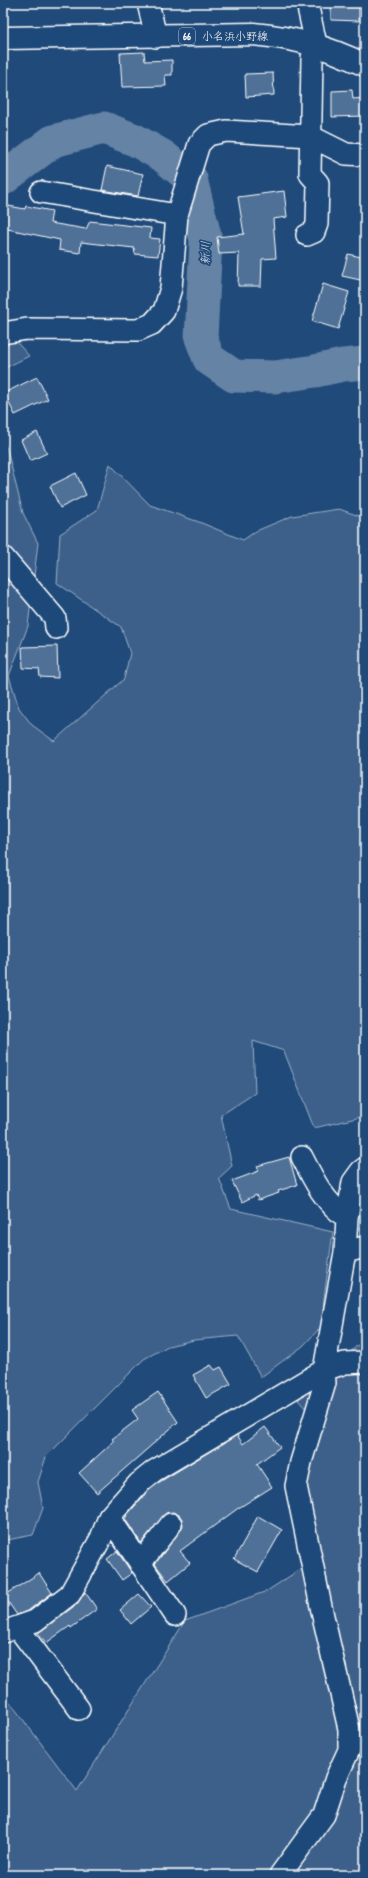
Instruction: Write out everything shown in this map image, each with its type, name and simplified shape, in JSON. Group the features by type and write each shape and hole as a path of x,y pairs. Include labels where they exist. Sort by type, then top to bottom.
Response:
{"main road":[{"name":"小名浜小野線","path":"3,38 253,34 285,37 316,44 365,65"}],"street":[{"path":"148,3 156,36"},
{"path":"307,3 316,44 312,58 310,174 318,183 316,224 314,232 307,235"},
{"path":"3,333 27,329 138,330 152,324 164,312 171,288 179,209 199,144 208,135 226,131 310,136 346,154 365,155"},
{"path":"41,192 179,209"},
{"path":"3,557 55,618 56,628"},
{"path":"302,1157 326,1200 337,1211 348,1218"},
{"path":"280,1875 324,1815 336,1778 349,1750 349,1729 323,1616 296,1486 301,1462 325,1383 324,1370 345,1252 353,1182 365,1168"},
{"path":"345,1252 365,1247"},
{"path":"79,1709 10,1630 35,1621 70,1594 101,1538 109,1517 139,1483 154,1471 324,1370 345,1363 365,1362"},
{"path":"109,1517 175,1615"},
{"path":"140,1564 171,1524"}],"shaded area":[{"path":"3,338 13,338 29,356 3,369"},
{"path":"3,441 7,449 23,513 38,543 28,626 9,676 19,708 32,725 54,741 124,679 130,653 121,627 57,583 60,534 97,510 110,464 150,505 199,522 243,540 256,531 292,516 339,509 365,518 365,1116 314,1128 284,1051 253,1041 255,1093 221,1115 232,1166 219,1178 231,1209 333,1232 324,1298 322,1326 303,1346 261,1377 238,1336 194,1340 168,1346 144,1359 46,1457 38,1482 43,1508 33,1535 7,1540 3,1538"},
{"path":"359,1344 365,1346 365,1875 3,1875 3,1693 77,1791 185,1621 267,1591 316,1559 305,1469 321,1426 298,1400"}],"building":[{"path":"331,3 359,3 359,21 331,20"},
{"path":"144,52 145,61 172,60 172,75 165,75 166,86 122,87 120,53"},
{"path":"273,73 274,95 246,97 245,74"},
{"path":"352,90 353,99 365,98 365,116 332,117 332,91"},
{"path":"107,166 143,174 138,196 102,190"},
{"path":"284,191 287,217 273,219 276,258 262,259 261,286 238,286 239,253 219,254 217,237 244,234 238,197"},
{"path":"3,205 25,209 26,206 52,211 50,223 86,229 90,221 151,228 150,238 160,239 158,256 135,254 134,248 81,242 80,253 59,250 60,240 3,228"},
{"path":"348,254 365,258 365,281 342,276"},
{"path":"323,284 349,292 338,329 312,321"},
{"path":"37,377 48,399 15,415 4,393"},
{"path":"37,432 47,453 30,461 21,440"},
{"path":"76,473 86,495 60,508 50,486"},
{"path":"57,646 58,678 40,677 39,669 23,668 22,647"},
{"path":"289,1157 297,1185 278,1191 279,1193 258,1200 256,1195 242,1202 232,1181 259,1171 257,1166"},
{"path":"211,1365 215,1370 221,1367 231,1384 206,1398 193,1375"},
{"path":"158,1392 178,1422 97,1493 79,1473 114,1441 112,1439 138,1419 132,1410"},
{"path":"265,1427 280,1447 257,1464 272,1487 237,1509 180,1551 190,1563 168,1581 155,1564 180,1531 183,1525 182,1519 179,1515 173,1512 166,1513 141,1543 125,1519 127,1515 147,1492 161,1481 237,1435 243,1444"},
{"path":"258,1516 282,1530 258,1572 234,1559"},
{"path":"117,1551 132,1573 122,1580 107,1559"},
{"path":"39,1573 52,1593 29,1610 17,1615 4,1596"},
{"path":"85,1592 97,1609 71,1628 70,1626 46,1643 38,1633 77,1604"},
{"path":"139,1594 151,1607 131,1624 120,1610"}],"waterway":[{"name":"新川","path":"3,179 53,141 104,128 135,140 163,156 191,179 206,240 201,338 209,359 234,376 275,377 343,365 365,363"}]}
